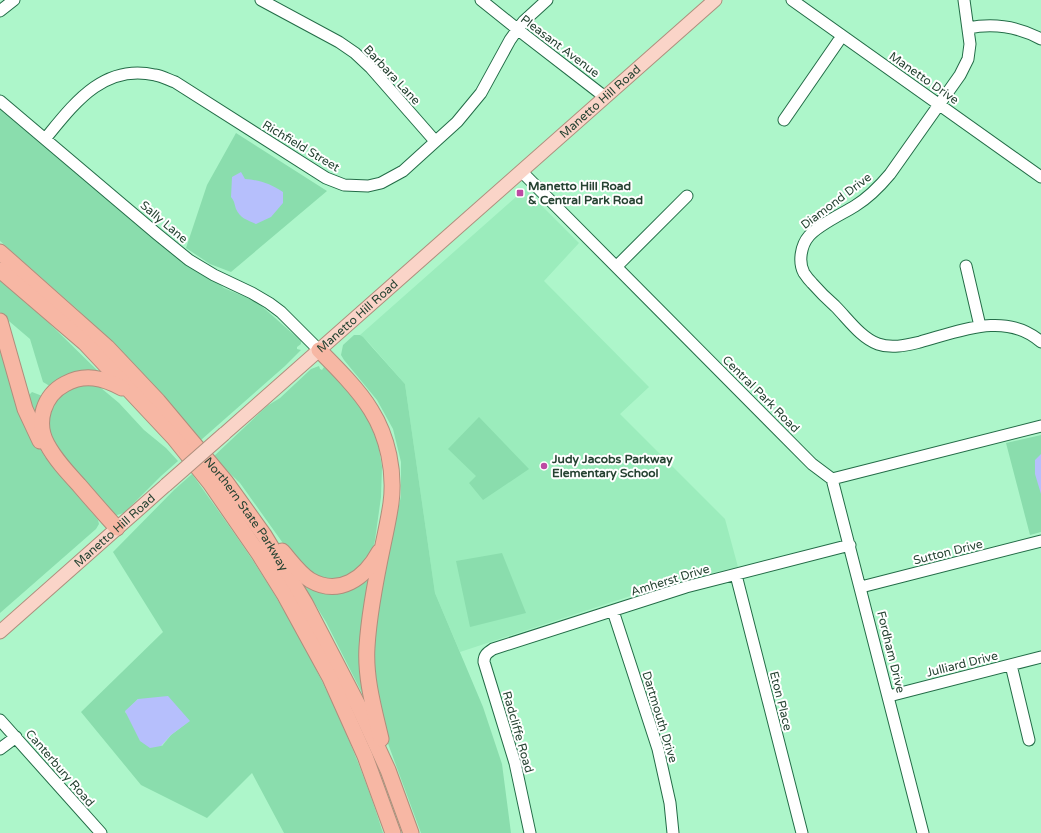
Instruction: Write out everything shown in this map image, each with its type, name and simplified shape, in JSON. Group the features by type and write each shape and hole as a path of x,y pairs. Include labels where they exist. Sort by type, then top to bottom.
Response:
{"highway":[{"name":"Northern State Parkway","path":"0,252 107,347 158,400 226,482 264,535 312,617 358,705 388,770 411,833"},
{"name":"Northern State Parkway","path":"0,270 85,343 128,391 174,438 210,483 259,554 284,594 330,678 365,756 393,833"},
{"path":"0,321 25,409 41,444 56,466 115,530"},
{"path":"319,350 371,409 379,425 386,446 391,469 392,484 390,513 383,544 369,626 367,648 371,694 388,770"},
{"path":"115,530 60,464 46,443 42,430 42,418 43,408 49,398 58,387 72,380 84,377 95,377 128,391"},
{"path":"264,535 277,546 310,580 330,586 349,583 366,572 373,564 383,544"}],"main road":[{"name":"Manetto Hill Road","path":"0,632 715,0"}],"street":[{"path":"0,11 14,0"},
{"name":"Barbara Lane","path":"261,0 339,42 355,53 371,68 435,141"},
{"name":"Pleasant Avenue","path":"481,0 517,30 605,97"},
{"name":"Richfield Street","path":"45,139 69,110 90,89 110,78 136,73 154,75 175,82 326,178 344,185 368,186 382,183 403,171 457,122 481,93 517,30 524,21 547,0"},
{"name":"Manetto Drive","path":"792,0 1041,177"},
{"name":"Diamond Drive","path":"964,0 970,44 968,59 960,75 894,168 878,188 856,206 821,226 808,236 802,249 802,266 804,273 813,284 861,333 879,344 896,346 903,345 980,326 1009,326 1021,329 1041,342"},
{"path":"968,28 990,25 1007,26 1024,31 1041,39"},
{"path":"784,120 842,36"},
{"name":"Sally Lane","path":"0,101 189,260 214,275 252,292 269,303 319,350"},
{"name":"Central Park Road","path":"522,172 812,464 832,479"},
{"path":"617,266 687,196"},
{"path":"966,266 980,326"},
{"path":"832,479 1041,426"},
{"name":"Fordham Drive","path":"832,479 923,833"},
{"name":"Sutton Drive","path":"861,587 1041,541"},
{"name":"Amherst Drive","path":"499,647 686,587 850,545"},
{"name":"Eton Place","path":"736,575 802,833"},
{"name":"Dartmouth Drive","path":"613,611 658,749 670,803 674,833"},
{"name":"Radcliffe Road","path":"499,647 487,653 484,656 484,662 515,763 530,833"},
{"name":"Julliard Drive","path":"889,696 1041,657"},
{"path":"1011,665 1029,740"},
{"name":"Canterbury Road","path":"0,720 101,833"},
{"path":"0,750 16,737"}],"shaded area":[{"path":"0,98 224,288 257,302 301,341 301,344 297,347 297,349 301,350 285,366 201,440 141,372 78,310 0,241"},
{"path":"236,133 327,191 231,272 210,264 186,248 207,185"},
{"name":"Judy Jacobs Parkway Elementary School","path":"525,189 579,243 544,281 649,387 620,414 725,519 738,567 676,581 460,652 435,593 405,384 369,343 360,335"},
{"path":"0,279 49,323 100,373 53,388 43,382 30,339 0,312"},
{"path":"354,335 360,335 363,337 405,384 435,593 483,707 502,764 511,833 421,833 383,730 372,652 383,571 401,496 401,462 393,429 377,400 341,355 343,345"},
{"path":"0,339 29,431 45,457 98,520 99,524 96,529 0,613"},
{"path":"319,366 322,370 324,367 348,391 366,415 378,443 382,467 381,497 375,540 370,559 343,579 327,581 300,567 240,483 213,457 267,406 280,398 311,369"},
{"path":"77,382 102,384 101,388 119,403 144,430 166,448 178,461 124,513 117,515 110,513 52,444 45,423 49,402"},
{"path":"32,392 45,397 37,422 25,399"},
{"path":"479,417 529,469 483,500 469,483 476,476 448,449"},
{"path":"1041,435 1041,532 1030,535 1006,443"},
{"path":"192,474 259,569 295,629 338,714 362,773 383,833 284,833 252,773 207,818 141,785 81,712 163,632 113,552 174,490","holes":["138,699 189,721 171,735 162,746 125,712"]},
{"path":"502,553 526,613 470,627 456,561"},
{"path":"371,575 363,695 326,622 299,578 311,589 328,594"}],"water":[{"path":"241,172 245,179 265,183 283,192 283,203 271,217 256,224 240,215 231,197 232,177"},
{"path":"1041,454 1041,494 1035,474 1035,460"},
{"path":"168,696 190,721 171,735 161,746 150,748 140,741 125,711 138,699"}],"place":[{"name":"Manetto Hill Road & Central Park Road","path":"520,193"},
{"name":"Judy Jacobs Parkway Elementary School","path":"544,466"}]}
